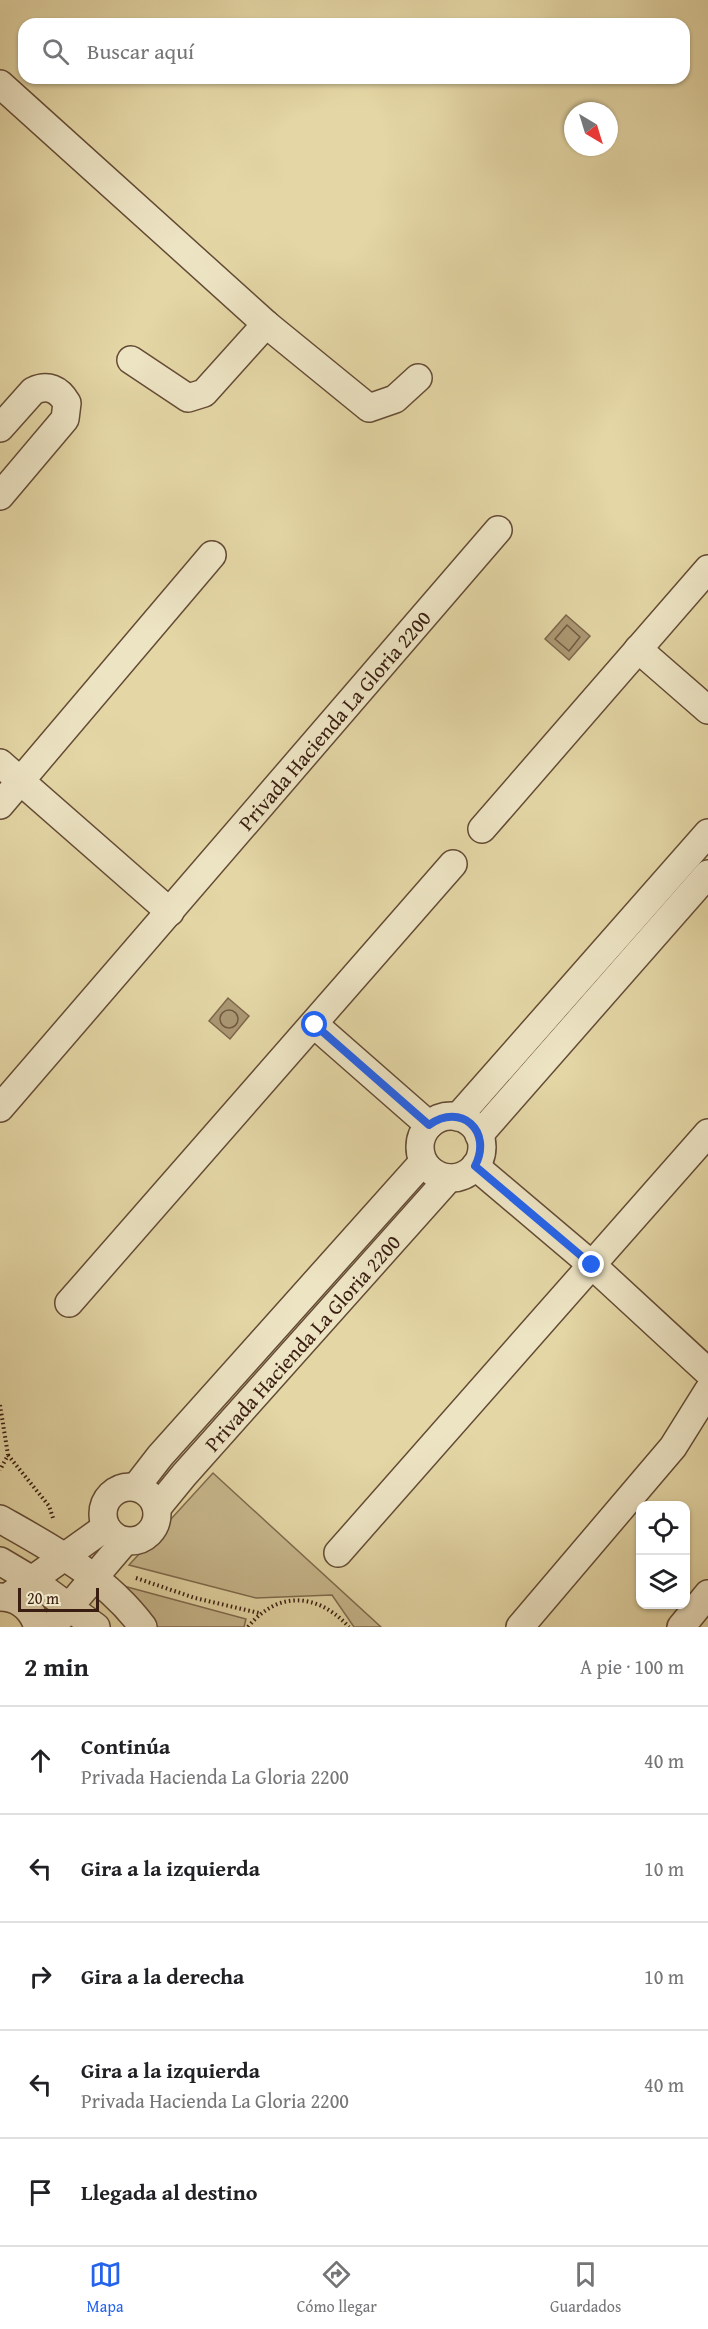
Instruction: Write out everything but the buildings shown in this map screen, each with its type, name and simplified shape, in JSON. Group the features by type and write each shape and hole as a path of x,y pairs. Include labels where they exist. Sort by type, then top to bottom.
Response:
{"street":[{"path":"0,84 266,324 369,408 395,399 418,378"},
{"path":"131,360 188,398 204,393 266,324"},
{"path":"0,428 38,388 51,387 60,393 67,403 65,419 0,496"},
{"name":"Privada Hacienda La Gloria 2200","path":"0,1108 498,530"},
{"path":"0,805 212,555"},
{"path":"482,829 708,569"},
{"path":"638,649 708,710"},
{"path":"0,763 170,912"},
{"path":"458,1117 708,833"},
{"path":"69,1303 315,1025 453,864"},
{"path":"479,1135 708,874"},
{"path":"315,1025 429,1125"},
{"path":"447,1116 458,1117 474,1126 482,1145 475,1166 459,1177 449,1178 430,1170 423,1162 420,1143 429,1125 447,1116"},
{"path":"338,1553 708,1133"},
{"name":"Privada Hacienda La Gloria 2200","path":"136,1487 160,1456 423,1162"},
{"path":"475,1166 592,1265 708,1372"},
{"name":"Privada Hacienda La Gloria 2200","path":"157,1509 184,1475 449,1178"},
{"path":"520,1627 673,1448 708,1391"},
{"path":"4,1597 66,1556 116,1534 143,1539 150,1533 158,1518 157,1509 150,1494 136,1487 125,1487 116,1490 108,1497 102,1517 116,1534"},
{"path":"0,1519 66,1556 95,1577 143,1627"},
{"path":"52,1627 95,1577 116,1534"},
{"path":"0,1561 32,1580 96,1627"},
{"path":"681,1627 708,1594"},
{"path":"4,1597 28,1609 38,1627"}],"path":[{"path":"0,1405 8,1455 49,1506 66,1556"},
{"path":"0,1470 8,1455"},
{"path":"95,1577 141,1578 195,1598 259,1613"},
{"path":"248,1627 259,1613 282,1602 307,1600 330,1609 349,1627"}],"shaded area":[{"path":"213,1473 381,1627 354,1627 332,1595 256,1598 129,1565"},
{"path":"120,1585 246,1619 244,1627 147,1627"}],"water":[{"path":"566,615 590,636 569,660 545,639"},
{"path":"228,998 249,1016 230,1039 209,1021"}],"route":[{"path":"315,1025 429,1125 447,1116 467,1120 474,1126 482,1145 475,1166 592,1265"}]}
